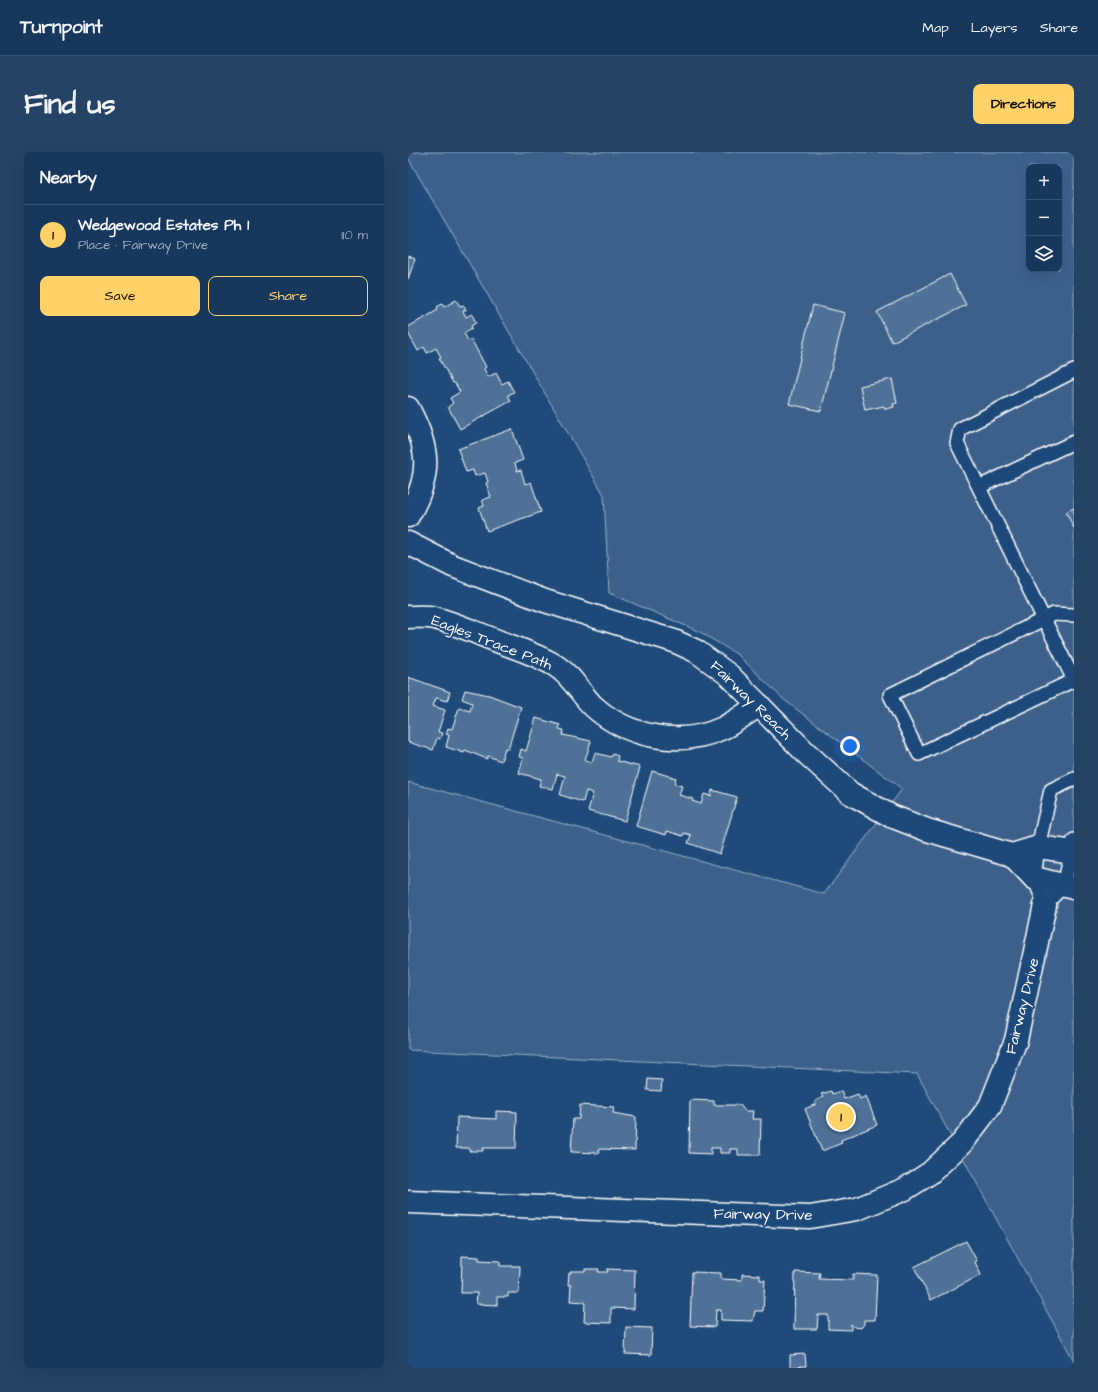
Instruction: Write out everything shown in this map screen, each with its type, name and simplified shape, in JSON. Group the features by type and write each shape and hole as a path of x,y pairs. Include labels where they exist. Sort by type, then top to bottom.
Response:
{"street":[{"path":"408,408 417,424 425,449 425,474 423,483 408,516"},
{"name":"Fairway Reach","path":"408,543 453,566 517,590 674,641 696,651 730,675 805,752 850,793 891,816 941,835 979,844 1012,855 1034,878"},
{"name":"Eagles Trace Path","path":"408,617 434,618 526,652 556,666 570,677 592,705 610,720 629,730 650,735 684,737 708,733 722,728 759,705"},
{"path":"1012,855 1038,847 1073,848"},
{"path":"1034,878 1069,886"},
{"name":"Fairway Drive","path":"408,1202 810,1217 857,1209 905,1189 930,1173 963,1142 990,1106 1016,1040 1045,905"}],"lane":[{"path":"1074,371 960,429 957,443 979,487 1044,619 1074,680 919,754 890,695 1044,619 1054,614 1074,615"},
{"path":"979,487 1074,442"},
{"path":"1073,848 1069,886 1045,905 1034,878 1038,847 1051,790 1074,779"}],"shaded area":[{"path":"408,152 1074,152 1074,1361 917,1074 408,1050 408,782 824,894 902,789 783,699 738,655 700,632 609,593 604,495 408,158"}],"building":[{"path":"408,256 415,259 408,279"},
{"path":"950,274 966,305 892,342 877,312"},
{"path":"456,300 460,306 463,305 466,310 463,311 466,317 472,314 476,323 471,326 472,328 464,333 468,341 471,339 486,367 484,369 488,377 496,373 502,384 508,381 514,392 508,395 511,401 460,429 448,407 453,403 450,398 460,392 455,383 453,383 439,358 441,357 436,348 427,353 424,347 418,351 408,333 408,327 438,310 437,307 442,304 444,307"},
{"path":"813,305 845,313 821,411 789,404"},
{"path":"892,379 897,403 893,404 894,407 885,409 884,406 865,410 860,386"},
{"path":"512,429 523,460 515,463 517,471 521,470 525,484 531,482 541,512 487,531 479,508 484,506 482,500 491,497 486,483 488,482 485,473 475,476 473,470 466,472 458,449"},
{"path":"1074,508 1074,528 1066,512"},
{"path":"408,677 450,692 447,701 436,698 433,706 445,710 438,732 442,733 440,739 437,738 433,750 408,742"},
{"path":"465,690 489,695 521,707 508,749 505,748 501,761 488,756 487,759 465,750 464,753 446,747 449,735 446,734 448,728 452,729 459,708 470,711 472,703 462,699"},
{"path":"536,718 560,725 559,729 564,730 563,735 591,741 585,760 592,762 595,753 611,757 613,754 618,756 617,761 640,767 625,821 588,811 593,793 586,791 583,802 560,795 565,776 557,774 553,789 539,786 541,779 519,773 523,758 519,757 521,749 526,751"},
{"path":"652,771 676,778 674,784 682,786 679,795 693,799 692,801 701,804 704,794 711,796 712,790 737,797 720,854 688,843 691,835 684,833 683,836 667,831 666,835 636,826"},
{"path":"648,1079 662,1080 661,1091 647,1090"},
{"path":"831,1091 832,1094 841,1091 844,1099 858,1094 860,1099 866,1096 877,1125 841,1140 842,1143 822,1151 805,1109 816,1104 815,1101 823,1097 821,1094"},
{"path":"690,1100 714,1101 714,1105 740,1105 745,1111 753,1111 752,1119 761,1119 760,1155 738,1155 738,1149 730,1149 730,1153 720,1153 720,1148 711,1148 711,1154 689,1153"},
{"path":"580,1105 614,1107 613,1113 636,1117 635,1150 599,1149 599,1153 571,1152 573,1119 579,1119"},
{"path":"496,1111 517,1112 516,1148 483,1148 483,1151 469,1151 469,1148 456,1148 457,1117 496,1119"},
{"path":"966,1241 977,1261 975,1262 981,1275 931,1300 914,1267"},
{"path":"462,1256 479,1257 479,1260 500,1261 500,1266 520,1266 519,1293 508,1293 508,1297 497,1297 497,1305 476,1304 477,1293 461,1293"},
{"path":"585,1269 599,1269 598,1272 608,1272 607,1269 635,1270 634,1309 611,1308 611,1323 584,1322 585,1302 570,1301 571,1285 568,1285 569,1273 571,1273 571,1271 585,1271"},
{"path":"692,1272 721,1273 721,1279 742,1280 742,1274 760,1275 760,1280 765,1280 763,1311 755,1311 753,1321 721,1320 721,1310 716,1310 715,1327 690,1326"},
{"path":"795,1272 820,1273 819,1279 853,1280 853,1274 877,1275 875,1320 864,1320 864,1324 861,1328 854,1327 851,1324 851,1330 828,1329 828,1315 818,1315 817,1329 794,1329"},
{"path":"626,1327 652,1328 651,1355 625,1354"},
{"path":"805,1354 806,1366 790,1367 790,1355"}],"place":[{"name":"Wedgewood Estates Ph 1","path":"841,1117"}]}
